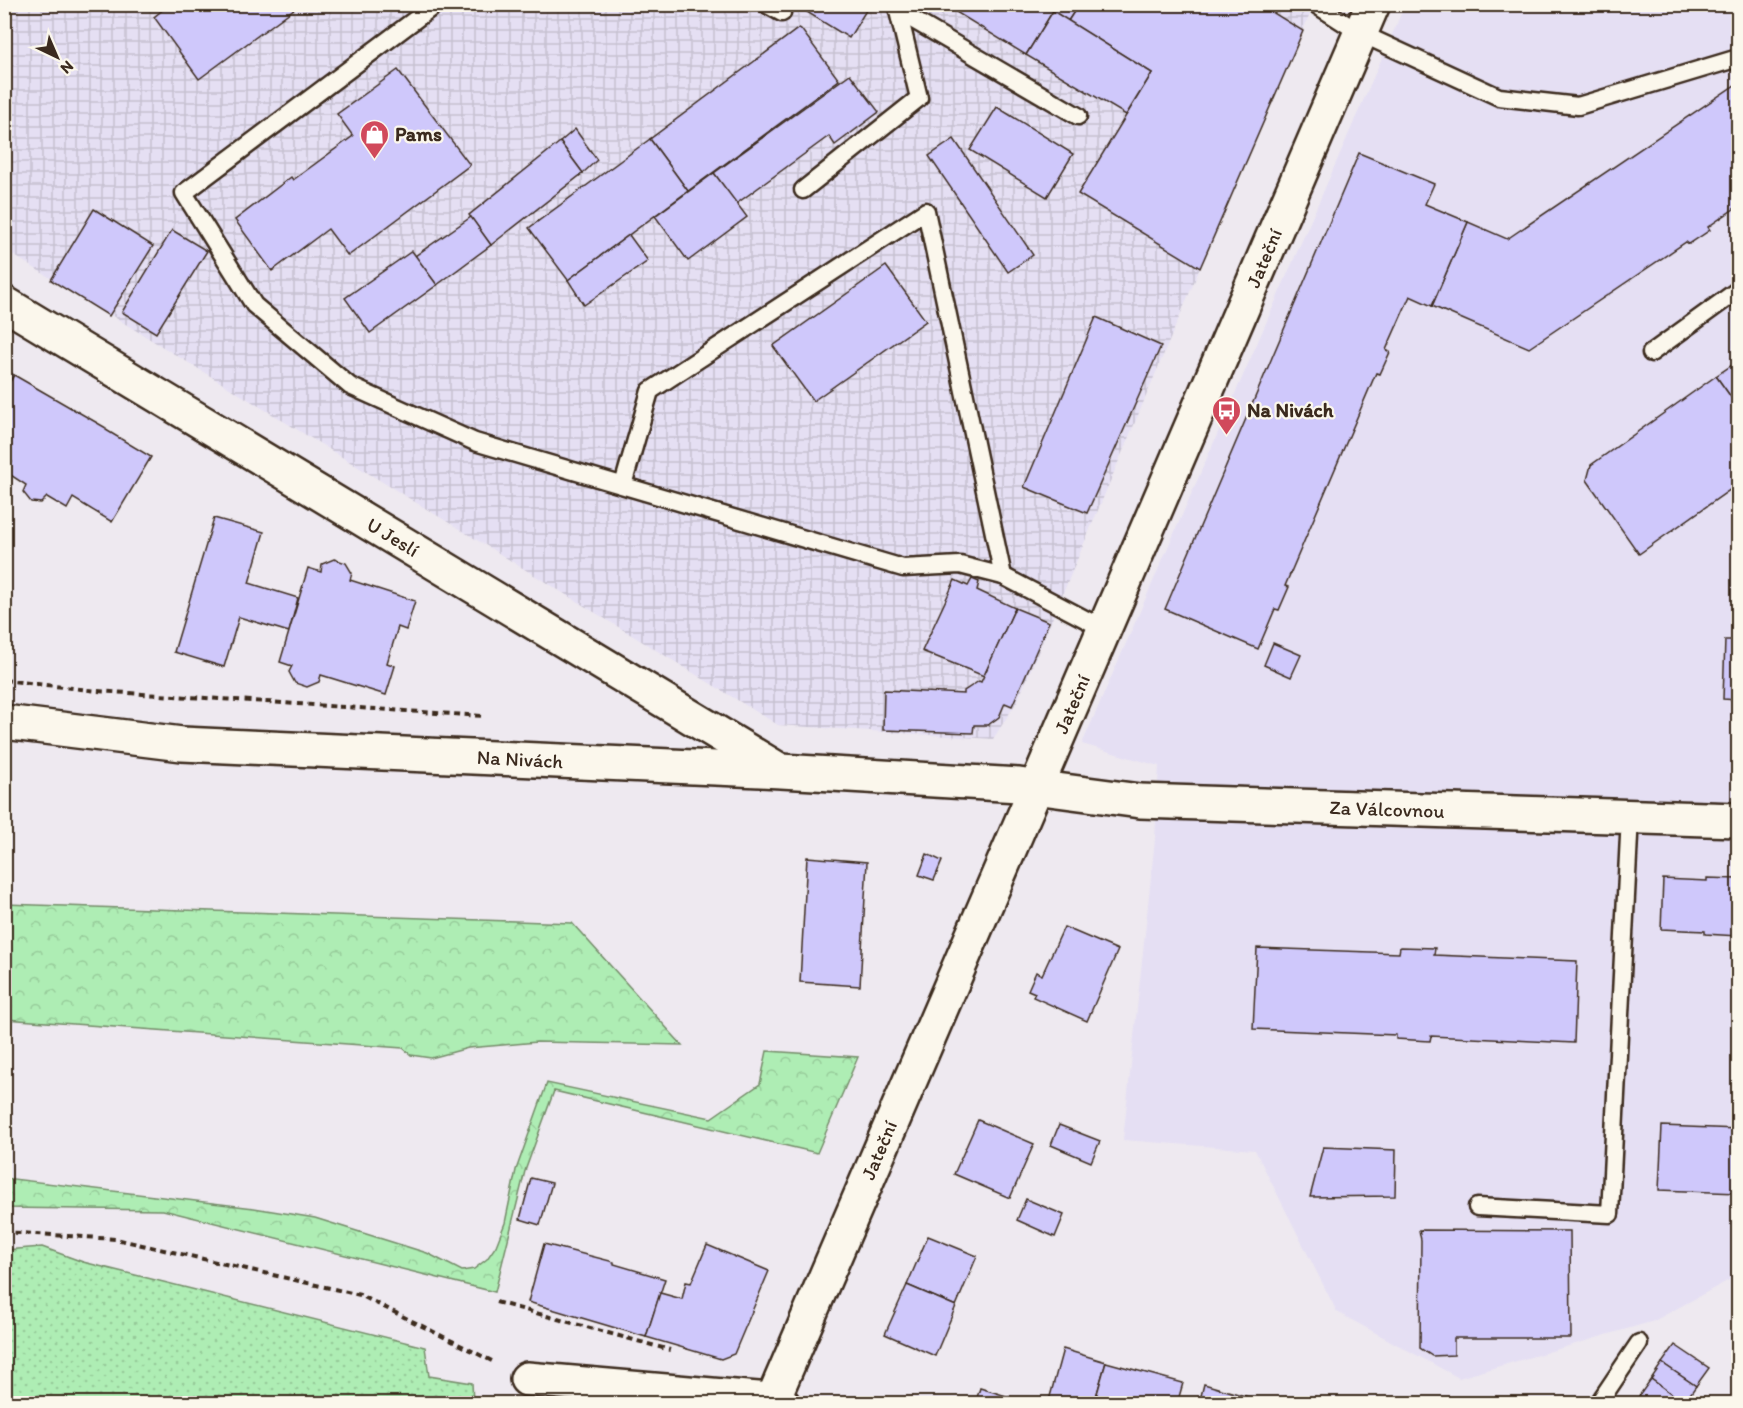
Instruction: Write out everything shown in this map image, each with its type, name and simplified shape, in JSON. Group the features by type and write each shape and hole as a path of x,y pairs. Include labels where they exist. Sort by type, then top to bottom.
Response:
{"street":[{"name":"Jateční","path":"775,1402 1367,19"},
{"name":"U Jeslí","path":"4,303 781,771"},
{"name":"Na Nivách","path":"4,722 182,744 781,771 1037,786"},
{"name":"Za Válcovnou","path":"1037,786 1140,801 1738,820"},
{"path":"527,1378 775,1402"}],"lane":[{"path":"436,4 184,193 254,305 350,386 475,442 903,568 960,565 1003,576 1104,629"},
{"path":"766,4 782,13"},
{"path":"1315,4 1367,19 1499,97 1578,106 1738,58"},
{"path":"900,8 1078,116"},
{"path":"803,190 919,98 900,8"},
{"path":"623,485 650,391 926,211 1003,576"},
{"path":"1651,353 1738,290"},
{"path":"1477,1207 1610,1214 1630,816"},
{"path":"1598,1404 1639,1343"}],"path":[{"path":"4,680 97,691 488,716"},
{"path":"4,1232 116,1239 360,1295 527,1378"},
{"path":"496,1302 680,1353"}],"shaded area":[{"path":"4,5 1314,5 1200,268 1018,700 993,739 778,725 5,250"},
{"path":"1405,5 1738,5 1738,1275 1654,1321 1459,1378 1337,1312 1255,1150 1123,1140 1155,839 1159,766 1082,744"}],"green space":[{"path":"5,904 572,923 682,1045 537,1042 468,1048 431,1058 411,1055 403,1048 5,1019"},
{"path":"767,1051 858,1057 817,1153 554,1091 525,1171 495,1292 163,1210 5,1208 5,1178 254,1208 315,1218 427,1253 462,1271 474,1269 487,1259 496,1246 505,1223 516,1170 547,1083 711,1118 760,1084"},
{"path":"42,1247 83,1262 425,1347 429,1376 472,1383 473,1403 5,1403 5,1250"}],"building":[{"path":"170,4 297,4 298,6 199,79 154,17"},
{"path":"794,4 870,4 849,38"},
{"path":"943,4 1043,4 1053,11 1026,55"},
{"path":"1043,4 1079,4 1068,21"},
{"path":"1079,4 1259,4 1303,31 1200,268 1078,194 1152,73 1068,21"},
{"path":"1053,11 1152,73 1126,115 1026,55"},
{"path":"799,28 839,80 688,191 650,139"},
{"path":"398,70 470,165 348,256 328,229 272,271 235,220 291,177 293,180 353,136 337,114"},
{"path":"850,74 879,112 835,145 829,136 736,204 714,173"},
{"path":"1738,83 1738,206 1708,227 1710,230 1689,244 1686,242 1529,348 1432,306 1468,222 1507,239"},
{"path":"997,107 1073,154 1047,197 970,150"},
{"path":"575,129 597,160 583,173 560,142"},
{"path":"650,139 688,191 568,280 529,228"},
{"path":"954,139 1033,255 1008,272 929,156"},
{"path":"560,142 583,173 491,245 469,215"},
{"path":"1359,153 1434,184 1425,204 1468,222 1432,306 1410,296 1386,350 1390,352 1380,374 1376,373 1285,586 1289,587 1279,610 1275,609 1258,649 1165,609"},
{"path":"714,173 747,217 688,261 655,216"},
{"path":"94,209 153,246 109,316 51,280"},
{"path":"471,217 491,245 437,285 415,256"},
{"path":"172,230 207,251 156,333 122,312"},
{"path":"629,235 648,261 584,305 568,280"},
{"path":"412,251 437,285 370,333 345,298"},
{"path":"886,266 926,321 813,401 773,346"},
{"path":"1096,317 1161,346 1087,513 1024,487"},
{"path":"1738,361 1738,407 1716,376"},
{"path":"4,369 14,375 4,391"},
{"path":"14,375 151,457 112,522 73,498 67,509 47,497 41,503 31,502 23,492 26,485 6,472 12,462 4,457 4,391"},
{"path":"1716,376 1738,407 1738,484 1639,554 1587,480 1591,465"},
{"path":"214,518 264,532 249,583 298,598 289,632 239,617 224,667 174,652"},
{"path":"334,559 346,563 352,573 350,580 415,601 406,630 398,627 387,663 395,666 386,695 321,675 319,682 307,687 295,683 289,672 292,666 280,662 308,568 321,572 322,564"},
{"path":"972,579 979,582 977,590 1015,608 984,676 922,651 955,580 968,586"},
{"path":"1015,608 1049,622 1012,706 1005,703 999,717 988,725 974,725 973,733 883,730 884,690 964,694 964,691 979,681 981,682"},
{"path":"1725,640 1738,640 1738,700 1723,699"},
{"path":"1273,643 1301,655 1291,677 1264,665"},
{"path":"927,854 942,861 934,880 919,875"},
{"path":"807,857 867,862 860,986 800,982"},
{"path":"1707,878 1738,879 1738,936 1705,934 1705,931 1661,929 1663,879 1707,881"},
{"path":"1064,927 1118,950 1087,1021 1033,997 1035,993 1028,990 1036,972 1042,975"},
{"path":"1400,947 1435,948 1434,955 1577,961 1574,1043 1431,1036 1430,1041 1396,1039 1396,1035 1253,1029 1257,948 1399,953"},
{"path":"978,1120 1034,1144 1010,1198 954,1174"},
{"path":"1059,1125 1100,1141 1091,1162 1051,1145"},
{"path":"1662,1126 1738,1129 1738,1193 1659,1190"},
{"path":"1323,1147 1396,1150 1395,1196 1310,1197"},
{"path":"531,1178 552,1183 540,1225 520,1219"},
{"path":"1026,1199 1064,1215 1055,1237 1017,1220"},
{"path":"1419,1230 1570,1231 1571,1338 1454,1338 1454,1355 1432,1356 1420,1348 1421,1240"},
{"path":"928,1236 977,1256 956,1306 907,1285"},
{"path":"544,1244 614,1262 614,1264 665,1279 646,1337 528,1302"},
{"path":"707,1245 769,1271 734,1354 721,1359 646,1337 660,1293 682,1299 686,1282 691,1283"},
{"path":"907,1285 956,1306 935,1356 885,1334"},
{"path":"1675,1345 1709,1368 1696,1386 1662,1363"},
{"path":"1063,1349 1106,1362 1094,1404 1048,1404"},
{"path":"1106,1362 1183,1383 1177,1404 1094,1404"},
{"path":"1662,1363 1696,1386 1684,1403 1651,1379"},
{"path":"1651,1379 1684,1403 1650,1404 1639,1396"},
{"path":"1204,1384 1252,1398 1250,1404 1199,1404"},
{"path":"980,1388 1013,1398 1011,1404 975,1404"}],"place":[{"name":"Pams","path":"374,160"},
{"name":"Na Nivách","path":"1226,436"}]}
